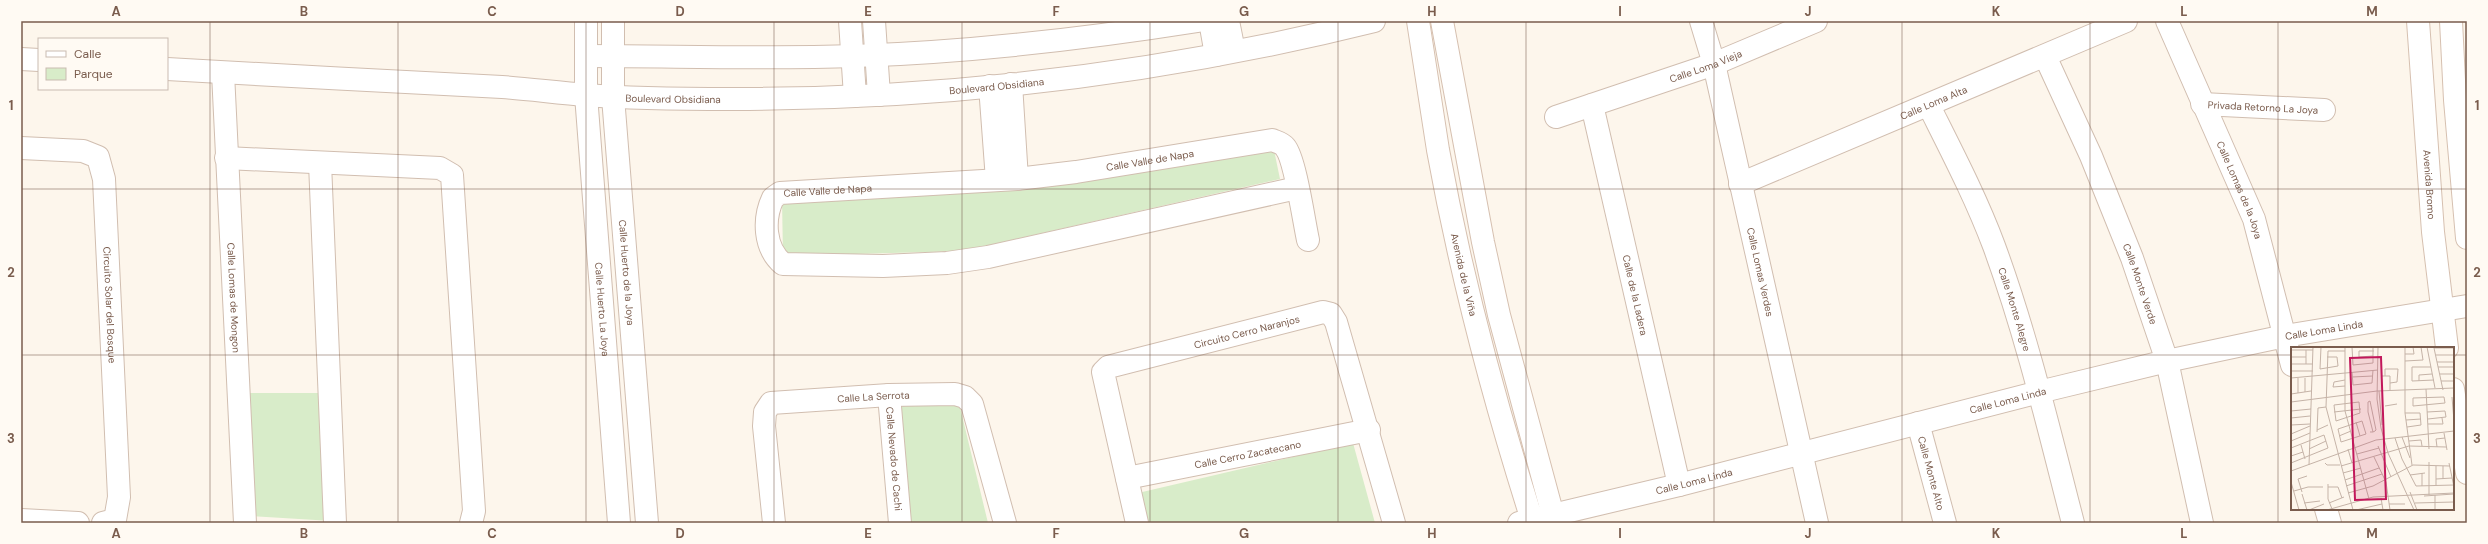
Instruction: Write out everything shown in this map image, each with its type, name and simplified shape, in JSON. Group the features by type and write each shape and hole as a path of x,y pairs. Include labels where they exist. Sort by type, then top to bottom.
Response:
{"street":[{"name":"Calle Huerto La Joya","path":"586,21 586,95 619,523"},
{"name":"Calle Huerto de la Joya","path":"613,21 613,97 646,523"},
{"path":"850,21 855,96"},
{"path":"874,21 879,95"},
{"path":"586,56 876,55 1043,43 1198,21"},
{"path":"1210,21 1225,53"},
{"path":"1225,53 1228,21"},
{"name":"Boulevard Obsidiana","path":"168,69 505,87 613,97 734,99 855,96 1001,85 1114,71 1225,53 1374,21"},
{"name":"Avenida de la Viña","path":"1418,21 1438,150 1467,286 1494,396 1538,521"},
{"path":"1442,21 1538,521"},
{"name":"Calle Lomas Verdes","path":"1701,21 1714,64 1817,523"},
{"name":"Calle Loma Vieja","path":"1556,117 1714,64 1816,21"},
{"name":"Calle Loma Alta","path":"1740,184 1929,106 2126,21"},
{"name":"Calle Lomas de la Joya","path":"2167,21 2254,220 2291,361"},
{"name":"Avenida Bromo","path":"2418,21 2426,146 2441,311 2447,347"},
{"path":"2451,21 2461,99 2467,238"},
{"name":"Calle Monte Verde","path":"2045,56 2106,192 2132,258 2167,361 2202,523"},
{"path":"21,59 38,60"},
{"name":"Calle Lomas de Mongon","path":"223,73 245,523"},
{"path":"1001,85 1007,180"},
{"name":"Privada Retorno La Joya","path":"2202,104 2324,110"},
{"name":"Calle de la Ladera","path":"1592,105 1679,485"},
{"name":"Calle Monte Alegre","path":"1929,106 1963,174 1994,245 2019,318 2073,523"},
{"name":"Calle Valle de Napa","path":"1296,188 1034,248 948,263 883,266 791,266 778,260 767,235 766,221 768,207 773,198 780,193 1007,180 1076,172 1272,140 1280,142 1286,148 1296,188 1308,240"},
{"name":"Circuito Solar del Bosque","path":"21,148 82,150 98,156 104,179 119,497 115,520 103,523"},
{"path":"226,158 440,168 449,172 454,180 474,511 471,523"},
{"path":"320,163 335,523"},
{"name":"Calle Loma Linda","path":"1538,521 2039,392 2167,361 2285,336 2467,306"},
{"name":"Circuito Cerro Naranjos","path":"1137,523 1103,372 1108,367 1323,312 1331,314 1336,322 1369,430 1394,523"},
{"name":"Calle La Serrota","path":"774,523 764,426 765,412 771,403 889,395 955,394 965,396 972,404 1005,523"},
{"name":"Calle Nevado de Cachi","path":"889,395 900,523"},
{"path":"2454,395 2467,473"},
{"name":"Calle Monte Alto","path":"1918,423 1945,523"},
{"name":"Calle Cerro Zacatecano","path":"1127,478 1369,430"},
{"path":"2326,510 2330,523"},
{"path":"21,520 78,523"}],"green space":[{"path":"1274,150 1280,179 963,251 783,256 782,200"},
{"path":"244,393 327,393 332,521 251,516"},
{"path":"959,403 988,523 909,523 898,404"},
{"path":"1353,443 1375,523 1145,523 1138,493"}]}
